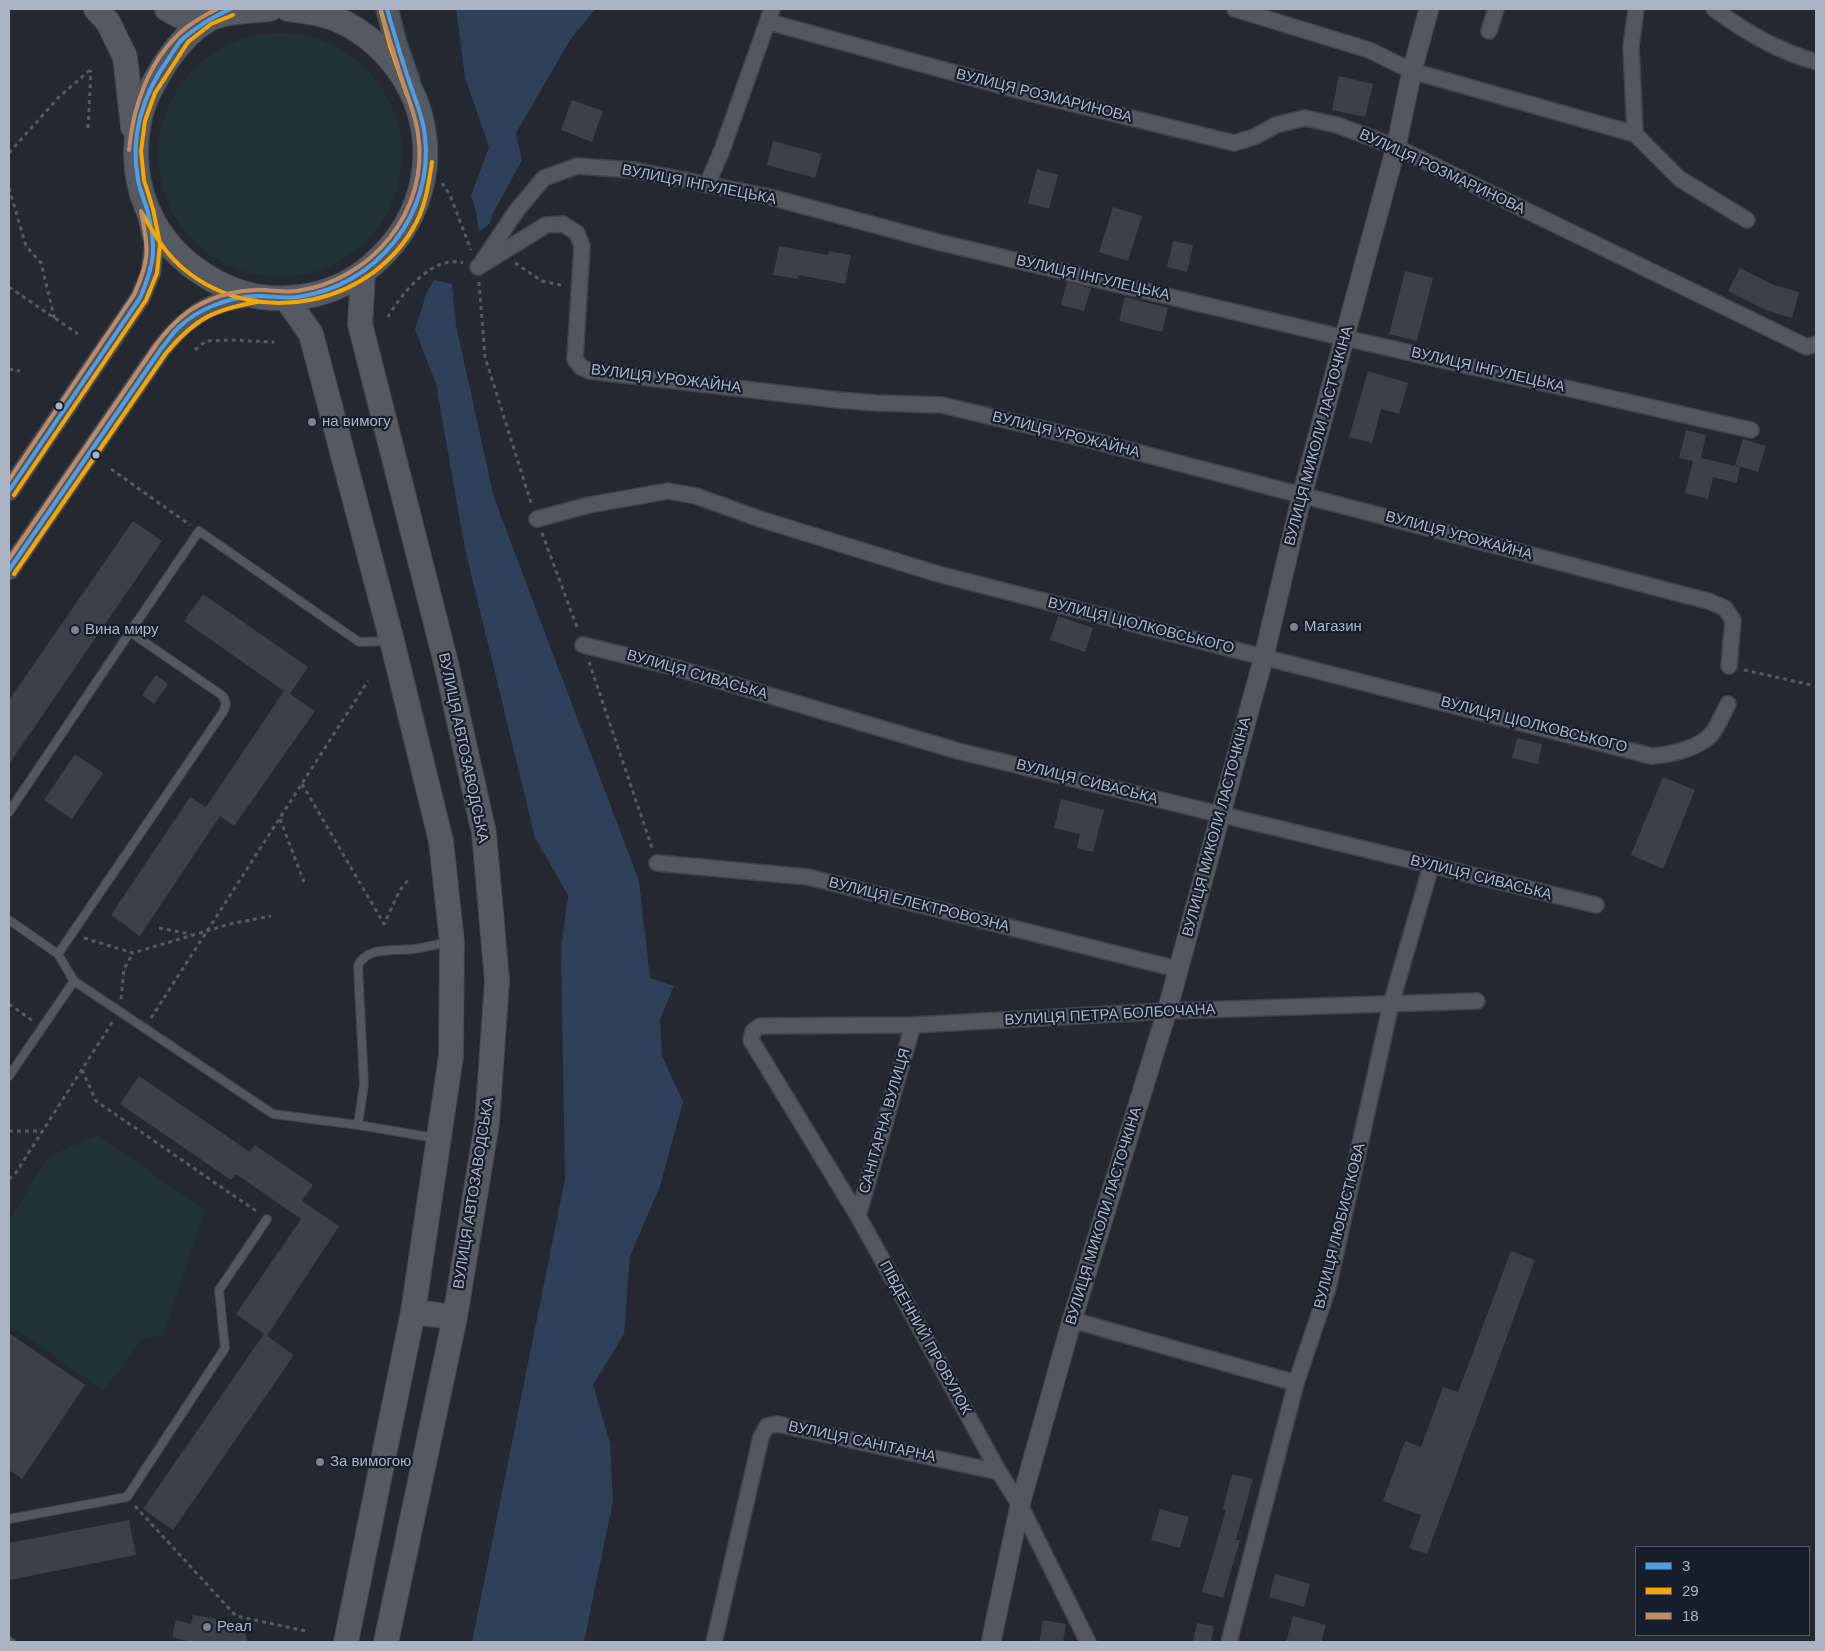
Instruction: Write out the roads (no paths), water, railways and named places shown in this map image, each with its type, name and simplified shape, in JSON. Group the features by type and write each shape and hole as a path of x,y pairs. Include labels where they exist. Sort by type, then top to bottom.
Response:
{"main road":[{"path":"96,9 108,22 125,57 138,181 147,210 165,241 191,267 222,286 256,296 286,298 313,295 339,286 363,273 388,251 408,224 420,194 426,160 421,115 396,44 387,9"},
{"path":"166,9 180,16 270,9"},
{"path":"288,9 311,11 343,22 372,40 396,64 413,93"},
{"path":"135,151 139,120 149,90 166,62 184,38 208,19 224,12"},
{"name":"ВУЛИЦЯ АВТОЗАВОДСЬКА","path":"363,273 360,324 447,667 484,833 497,981 488,1114 455,1317 386,1642"},
{"path":"286,298 311,334 392,641 441,841 452,942 451,1056 437,1139 413,1312 346,1642"},
{"path":"413,1312 455,1317"}],"street":[{"path":"1234,9 1369,50 1412,71 1635,134 1680,179 1747,220"},
{"name":"ВУЛИЦЯ МИКОЛИ ЛАСТОЧКІНА","path":"991,1642 1020,1505 1072,1320 1167,1012 1177,969 1264,656 1302,495 1396,148 1412,71 1429,9"},
{"path":"1490,32 1496,9"},
{"path":"1635,134 1631,47 1636,9"},
{"path":"1714,9 1733,23 1775,48 1816,62"},
{"path":"707,185 722,150 771,15"},
{"name":"ВУЛИЦЯ РОЗМАРИНОВА","path":"771,15 1017,90 1234,143 1254,137 1276,124 1305,118 1337,125 1396,148 1812,345"},
{"name":"ВУЛИЦЯ ІНГУЛЕЦЬКА","path":"478,267 518,210 544,178 577,166 634,170 770,197 938,242 1346,338 1751,430"},
{"path":"9,491 140,298 151,272 154,244 147,210"},
{"name":"ВУЛИЦЯ УРОЖАЙНА","path":"478,267 546,225 563,224 577,233 582,246 576,359 581,367 590,371 848,401 942,405 1094,440 1708,601 1725,608 1733,620 1729,666"},
{"path":"9,570 178,328 204,310 222,302 256,296"},
{"name":"ВУЛИЦЯ ЦІОЛКОВСЬКОГО","path":"537,519 589,505 668,491 696,496 760,519 938,574 1651,756 1666,755 1692,748 1712,734 1728,704"},
{"name":"ВУЛИЦЯ СИВАСЬКА","path":"583,645 673,667 958,751 1596,905"},
{"name":"ВУЛИЦЯ ЕЛЕКТРОВОЗНА","path":"657,863 808,877 1177,969"},
{"name":"ВУЛИЦЯ ЛЮБИСТКОВА","path":"1228,1642 1296,1383 1328,1288 1391,1004 1431,866"},
{"name":"ВУЛИЦЯ ПЕТРА БОЛБОЧАНА","path":"751,1040 753,1031 760,1026 912,1025 1167,1012 1477,1001"},
{"name":"САНІТАРНА ВУЛИЦЯ","path":"858,1216 912,1025"},
{"name":"ПІВДЕННИЙ ПРОВУЛОК","path":"751,1040 858,1216 998,1472 1020,1505 1088,1642"},
{"path":"1072,1320 1296,1383"},
{"name":"ВУЛИЦЯ САНІТАРНА","path":"714,1642 761,1437 767,1426 777,1424 998,1472"}],"lane":[{"path":"9,812 199,531 359,642 392,641"},
{"path":"58,954 223,712 226,704 223,696 130,632"},
{"path":"9,920 58,954 74,981 273,1114 358,1125 437,1139"},
{"path":"358,1125 364,1084 358,966 360,960 380,950 414,949 452,942"},
{"path":"9,1076 74,981"},
{"path":"9,1519 127,1497 225,1348 218,1290 267,1219"}],"water":[{"path":"456,9 595,9 570,40 516,133 522,160 492,215 490,223 479,232 471,195 489,147 465,77"},
{"path":"434,280 452,284 456,325 494,498 639,881 650,978 674,986 660,1019 662,1056 683,1102 660,1186 630,1256 624,1334 593,1385 610,1443 613,1501 584,1642 472,1642 565,1179 561,949 568,895 535,838 465,549 436,384 415,329 427,292"}],"place":[{"name":"на вимогу","path":"312,422"},
{"name":"Магазин","path":"1294,627"},
{"name":"Вина миру","path":"75,630"},
{"name":"За вимогою","path":"320,1462"},
{"name":"Реал","path":"207,1627"}]}
